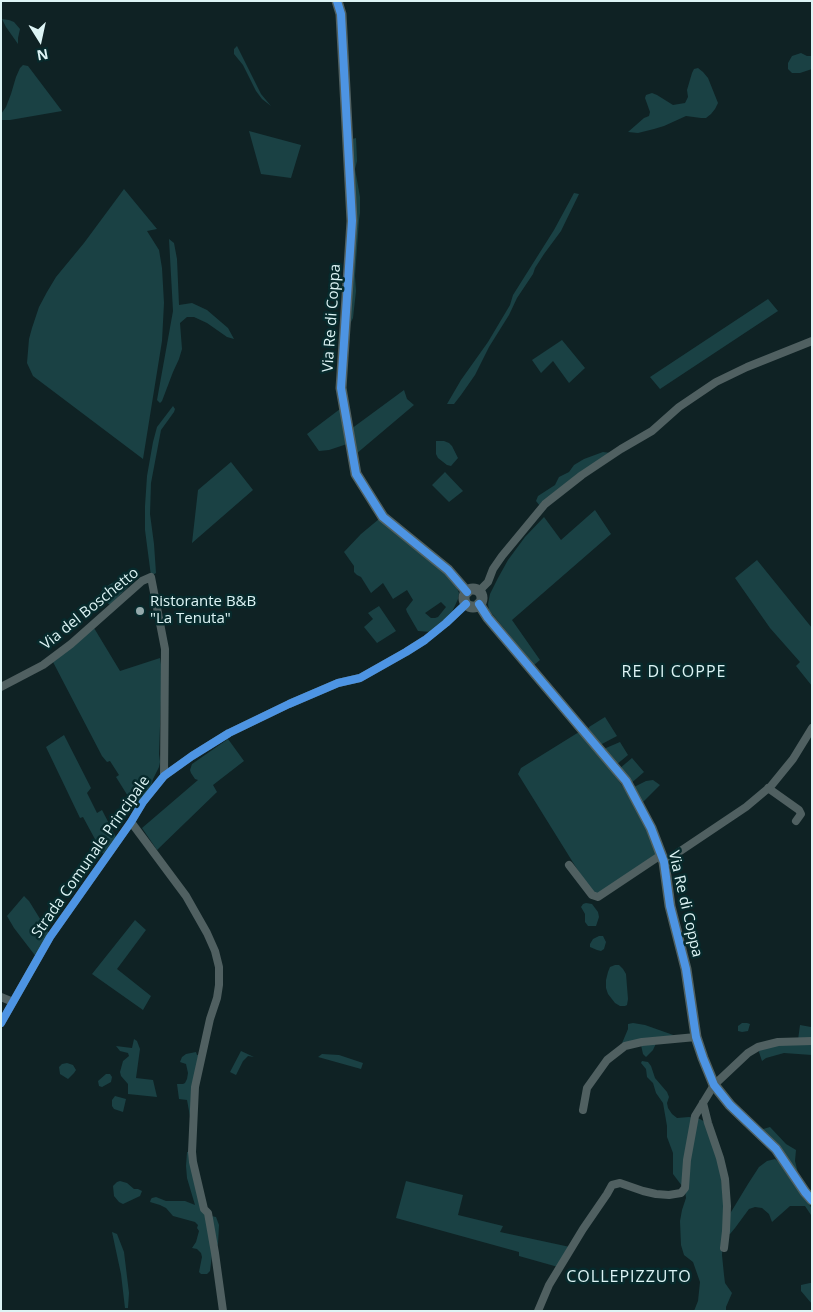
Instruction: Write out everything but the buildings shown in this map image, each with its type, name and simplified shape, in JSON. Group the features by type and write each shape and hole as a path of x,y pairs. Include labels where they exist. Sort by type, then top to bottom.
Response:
{"street":[{"name":"Via Re di Coppa","path":"337,1 341,14 352,221 341,388 356,474 383,517 448,570 466,592"},
{"path":"479,591 488,582 493,569 502,556 545,504 582,475 652,431 678,407 716,382 812,341"},
{"name":"Via del Boschetto","path":"1,687 43,665 71,644 142,581 151,577 165,648 164,776"},
{"path":"474,589 479,591 482,598 479,604 474,607 466,604 464,599 466,592 474,589"},
{"name":"Strada Comunale Principale","path":"1,1023 50,937 143,802 164,776 229,733 338,683 360,678 399,657 426,640 466,604"},
{"name":"Via Re di Coppa","path":"479,604 488,618 626,781 651,828 662,859 670,906 686,969 696,1037 714,1085 730,1105 776,1149 812,1200"},
{"path":"569,865 592,895 598,897 746,807 768,788 793,759 811,733"},
{"path":"768,788 799,810 801,814 796,822"},
{"path":"131,822 186,896 215,950 219,967 217,998 210,1019 196,1087 192,1152 204,1209 208,1213 223,1311"},
{"path":"1,997 13,1002"},
{"path":"583,1110 587,1088 607,1060 625,1046 642,1042 696,1037"},
{"path":"538,1311 549,1284 612,1185 620,1183 656,1194 682,1193 685,1188 687,1160 695,1116 714,1085 748,1053 758,1047 778,1042 812,1041"},
{"path":"703,1102 725,1179 727,1206 724,1248"}],"shaded area":[{"path":"2,19 14,22 20,29 18,44 6,27"},
{"path":"237,46 261,94 271,106 256,91 243,65 234,54 234,49"},
{"path":"801,53 812,56 812,69 800,73 792,73 788,69 788,63 792,56"},
{"path":"23,65 28,66 62,111 1,120 1,114 6,107 16,77"},
{"path":"698,68 708,78 718,103 711,114 706,118 686,116 654,129 638,133 628,132 649,116 650,112 645,98 646,95 652,93 673,105 685,103 688,97 687,90 692,73 694,69"},
{"path":"249,131 301,145 291,178 261,174"},
{"path":"356,138 357,161 355,169 360,197 360,213 355,276 356,291 353,318 350,324 352,139"},
{"path":"124,189 157,229 147,231 159,250 162,268 164,303 162,341 143,459 33,376 27,363 32,328 39,307 47,292 56,277"},
{"path":"574,193 579,194 561,231 544,254 517,298 475,375 454,404 447,404 461,380 488,342 510,305 513,295 554,230"},
{"path":"169,239 174,243 177,259 179,305 192,303 207,310 228,328 234,339 227,337 207,323 194,317 187,317 180,323 182,349 160,403 157,400 173,311"},
{"path":"768,299 778,311 660,389 650,377"},
{"path":"562,340 585,368 569,383 553,361 541,373 532,360"},
{"path":"404,390 407,399 414,405 356,454 351,429"},
{"path":"173,406 174,412 161,430 151,483 150,514 156,573 151,576 145,530 147,476 157,427"},
{"path":"340,409 347,444 319,451 307,434"},
{"path":"436,441 444,441 452,446 458,458 451,466 438,458 436,454"},
{"path":"603,452 611,453 540,506 536,501 538,496 555,485 559,477 569,472 574,465"},
{"path":"231,462 253,490 192,543 198,490"},
{"path":"445,472 463,491 449,502 432,485"},
{"path":"595,510 611,534 512,620 540,660 534,665 489,610 490,594 508,560 525,537 544,517 561,540"},
{"path":"379,519 436,564 456,586 459,593 452,612 431,632 418,631 407,612 406,609 413,600 407,590 393,599 383,583 371,593 361,577 354,572 354,566 344,552","holes":["441,602 446,607 435,618 431,618 425,613"]},
{"path":"757,560 812,628 812,686 796,666 800,662 770,628 735,578"},
{"path":"117,581 122,582 128,587 110,605 99,595 104,588"},
{"path":"379,606 396,631 377,643 364,627 373,619 368,613"},
{"path":"94,628 120,671 160,658 162,671 160,762 151,786 136,809 116,777 119,775 110,761 107,762 102,756 53,662"},
{"path":"605,717 617,736 600,745 588,730 589,727"},
{"path":"579,732 596,750 629,795 659,854 598,895 592,893 518,774 521,768"},
{"path":"64,735 91,788 87,793 97,813 102,810 116,837 103,854 83,817 80,818 46,747"},
{"path":"228,739 244,761 213,785 217,792 157,850 142,828 198,780 191,773 192,764"},
{"path":"620,742 628,755 616,765 605,751 606,748"},
{"path":"632,758 644,772 629,785 619,769"},
{"path":"653,780 660,785 640,805 634,787"},
{"path":"24,896 50,935 37,958 7,916"},
{"path":"586,903 592,904 598,912 599,917 596,926 588,926 585,922 585,914 581,907"},
{"path":"135,920 146,930 117,969 151,996 143,1010 92,974"},
{"path":"603,936 606,942 604,949 601,951 590,947 593,939"},
{"path":"619,965 626,974 628,999 625,1006 615,1003 606,988 608,972 610,967"},
{"path":"742,1023 750,1024 748,1031 738,1031 738,1026"},
{"path":"628,1024 645,1025 676,1036 658,1039 653,1050 646,1057 643,1054 641,1045 620,1048 628,1029"},
{"path":"800,1025 811,1027 812,1025 812,1041 798,1040"},
{"path":"134,1039 137,1041 140,1049 136,1078 153,1080 157,1097 128,1094 128,1084 120,1072 123,1061 129,1056 128,1053 120,1051 116,1046 132,1048"},
{"path":"797,1043 812,1045 812,1055 784,1053 762,1061 759,1050 767,1046"},
{"path":"241,1051 254,1057 248,1056 243,1061 236,1075 230,1072"},
{"path":"196,1052 197,1055 200,1055 191,1122 187,1100 179,1099 177,1084 185,1083 187,1079 186,1064 180,1062 182,1057"},
{"path":"322,1054 339,1055 363,1063 361,1069 318,1057"},
{"path":"642,1061 648,1062 655,1078 667,1092 669,1097 668,1108 672,1114 677,1118 689,1117 705,1122 715,1149 721,1177 724,1206 722,1255 724,1275 725,1283 732,1293 726,1311 694,1311 698,1301 700,1282 693,1262 684,1255 681,1245 680,1221 686,1198 685,1190 673,1174 673,1153 667,1137 663,1103 656,1093 653,1083 647,1077 646,1069 641,1063"},
{"path":"67,1063 73,1065 76,1070 68,1079 60,1074 59,1067"},
{"path":"106,1074 110,1074 112,1077 111,1082 102,1087 99,1086 98,1081"},
{"path":"115,1096 126,1099 123,1112 114,1109 112,1106 112,1100"},
{"path":"770,1127 786,1144 796,1150 795,1161 798,1173 760,1130"},
{"path":"187,1152 190,1152 204,1209 211,1216 216,1217 219,1225 218,1244 212,1255 210,1271 207,1274 199,1272 201,1253 197,1249 192,1248 199,1231 198,1225 195,1222 173,1216 166,1208 150,1202 152,1198 156,1197 166,1201 185,1201 195,1205 187,1178"},
{"path":"775,1159 801,1191 812,1209 811,1215 805,1206 790,1206 772,1222 769,1214 762,1208 755,1207 749,1209 730,1234 727,1234 728,1217 748,1184 759,1167 767,1161"},
{"path":"120,1181 142,1191 140,1196 123,1204 119,1202 114,1196 113,1186"},
{"path":"406,1181 463,1195 458,1215 503,1226 500,1232 570,1247 558,1267 519,1256 519,1252 396,1218"},
{"path":"112,1232 117,1234 124,1252 129,1293 128,1308 125,1308 121,1274"},
{"path":"812,1283 812,1304 801,1291 801,1285"}],"cycle path":[{"path":"337,1 341,14 352,221 341,388 356,474 383,517 448,570 467,592"},
{"path":"1,1023 50,937 143,802 164,776 229,733 338,683 360,678 406,652 425,640 466,604"},
{"path":"479,604 488,618 626,781 651,828 664,862 670,906 686,969 696,1037 714,1085 730,1105 776,1149 812,1200"}],"place":[{"name":"Ristorante B&B \"La Tenuta\"","path":"140,611"}],"district":[{"name":"RE DI COPPE","path":"674,672"},
{"name":"COLLEPIZZUTO","path":"629,1277"}]}
